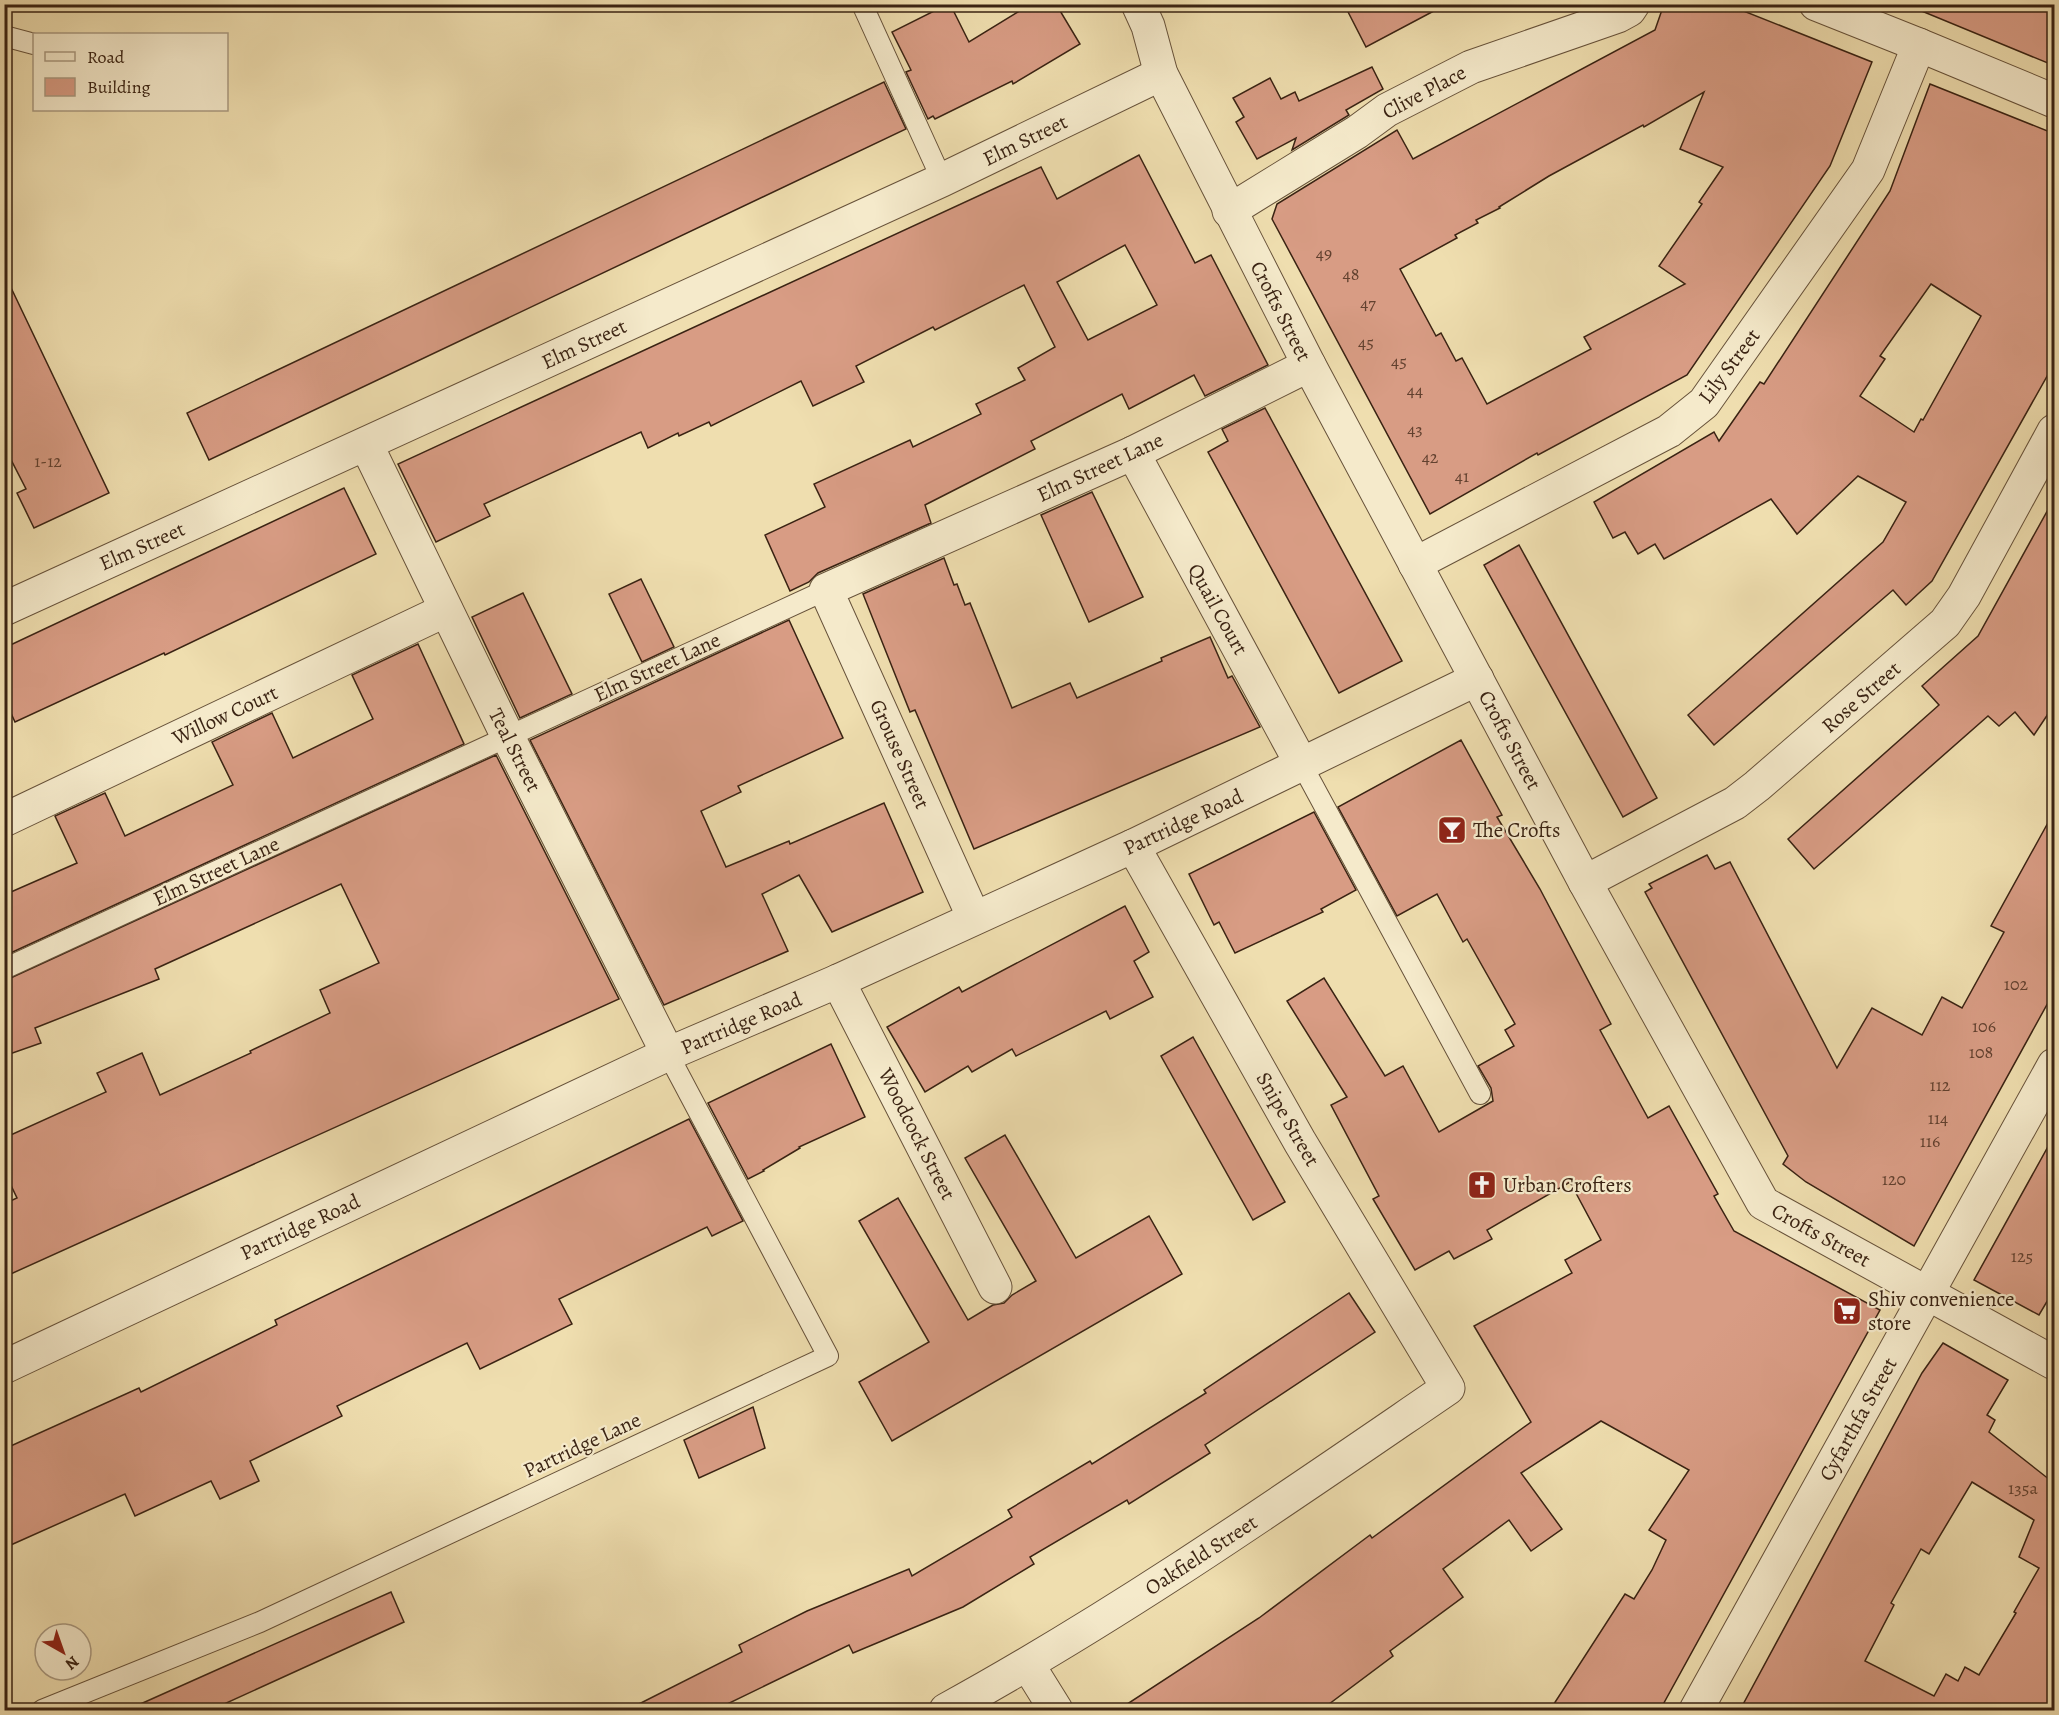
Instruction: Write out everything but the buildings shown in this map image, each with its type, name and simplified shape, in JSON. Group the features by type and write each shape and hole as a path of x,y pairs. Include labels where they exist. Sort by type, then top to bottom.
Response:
{"street":[{"name":"Crofts Street","path":"1137,4 1148,26 1161,74 1309,365 1585,882 1763,1203 2055,1363"},
{"name":"Clive Place","path":"1229,211 1357,132 1387,110 1471,67 1618,16 1629,10 1633,4"},
{"path":"1816,4 2055,101"},
{"name":"Lily Street","path":"1415,564 1669,431 1704,403 1868,170 1920,45"},
{"name":"Elm Street","path":"4,609 942,180 1161,74"},
{"name":"Elm Street Lane","path":"826,590 1133,453 1309,365"},
{"name":"Rose Street","path":"1585,882 1735,803 1945,623 1964,596 2055,431"},
{"name":"Teal Street","path":"366,444 508,737 668,1054"},
{"name":"Quail Court","path":"1133,453 1302,765"},
{"name":"Grouse Street","path":"826,590 974,918"},
{"name":"Willow Court","path":"4,820 446,610"},
{"name":"Partridge Road","path":"4,1367 668,1054 838,981 1133,846 1477,679"},
{"name":"Snipe Street","path":"1133,846 1300,1142 1448,1388"},
{"name":"Woodcock Street","path":"838,981 995,1287"},
{"name":"Cyfarthfa Street","path":"1696,1710 2055,1065"},
{"name":"Oakfield Street","path":"946,1710 1028,1665 1189,1565 1448,1388"},
{"path":"1028,1665 1056,1710"}],"lane":[{"path":"862,4 942,180"},
{"path":"4,36 33,44"},
{"name":"Elm Street Lane","path":"4,969 826,590"},
{"path":"1302,765 1480,1094"},
{"name":"Partridge Lane","path":"42,1710 260,1623 828,1356 668,1054"}],"place":[{"name":"The Crofts","path":"1452,830"},
{"name":"Urban Crofters","path":"1482,1185"},
{"name":"Shiv convenience store","path":"1847,1311"}]}
